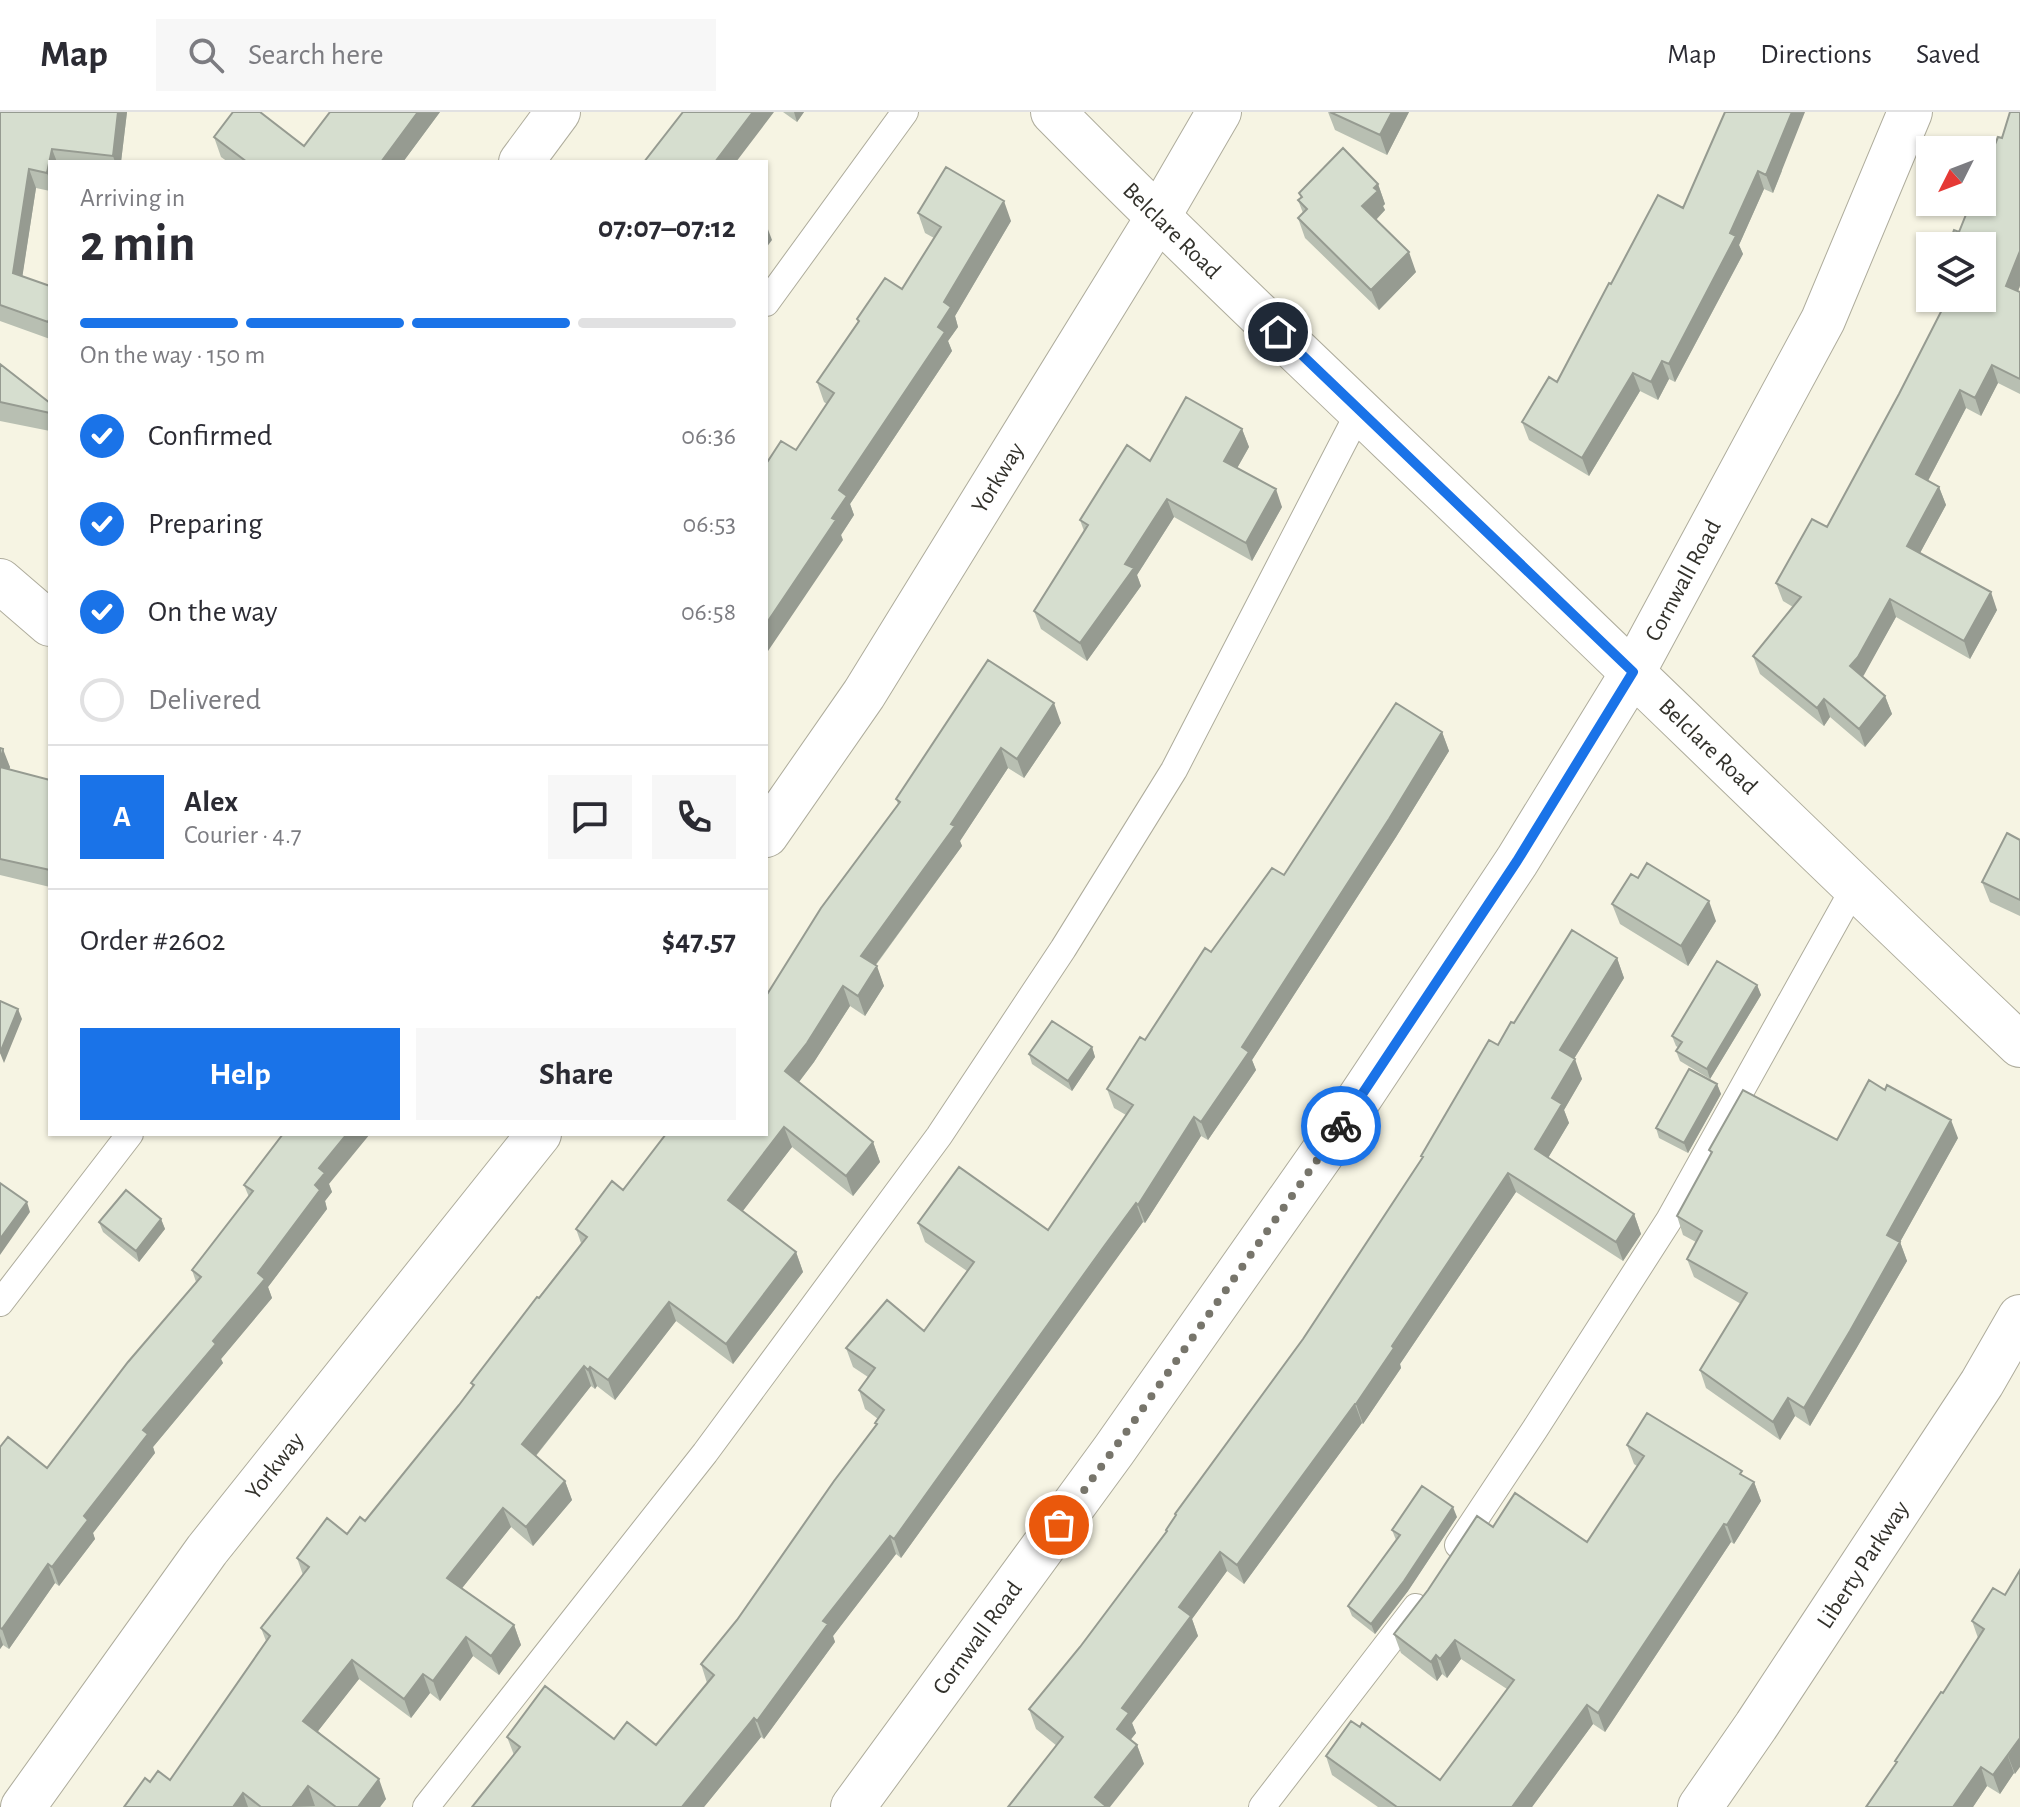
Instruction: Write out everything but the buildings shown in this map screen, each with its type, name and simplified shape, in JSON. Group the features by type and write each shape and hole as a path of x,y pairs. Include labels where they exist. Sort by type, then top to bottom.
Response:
{"street":[{"path":"522,160 558,112"},
{"name":"Belclare Road","path":"1053,112 1158,217 2020,1045"},
{"name":"Yorkway","path":"768,832 864,694 1158,217 1219,112"},
{"name":"Cornwall Road","path":"858,1805 1114,1450 1333,1138 1517,861 1633,672 1823,320 1910,112"},
{"path":"0,581 48,622"},
{"name":"Yorkway","path":"23,1807 207,1550 537,1136"},
{"name":"Liberty Parkway","path":"1700,1807 1982,1383 2020,1317"}],"lane":[{"path":"768,300 905,112"},
{"path":"426,1807 705,1453 939,1136 1063,949 1174,770 1360,410"},
{"path":"1447,1561 1669,1220 1854,888"},
{"path":"0,1303 128,1136"},
{"path":"1262,1807 1430,1587"}],"way so far":[{"path":"1059,1525 1341,1126"}],"route":[{"path":"1278,332 1633,672 1517,861 1341,1126"}]}
